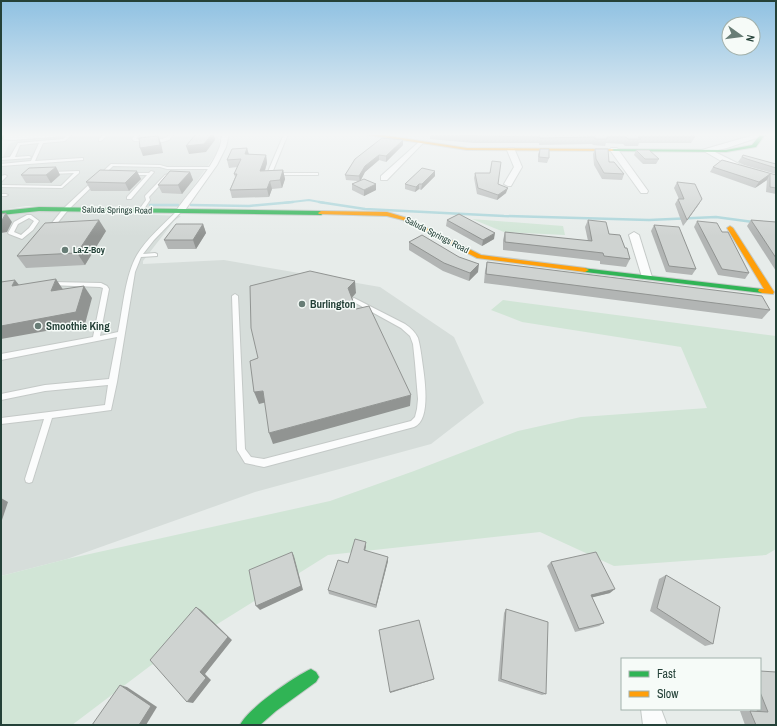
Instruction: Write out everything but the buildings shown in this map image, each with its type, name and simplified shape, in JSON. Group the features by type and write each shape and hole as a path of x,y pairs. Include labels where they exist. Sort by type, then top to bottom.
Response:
{"street":[{"path":"180,211 211,168"},
{"path":"384,178 394,168"},
{"path":"508,184 517,168"},
{"path":"627,168 644,191"},
{"path":"740,168 776,179"},
{"name":"Saluda Springs Road","path":"1,213 30,213 66,209 387,214 405,219 479,257 770,292 730,228"},
{"path":"634,235 647,277"},
{"path":"248,725 278,698 311,677"}],"lane":[{"path":"47,232 66,209 109,168"},
{"path":"129,198 155,168"},
{"path":"140,211 148,200 147,196 166,176 174,174 179,168 211,168"},
{"path":"272,168 269,174 317,174"},
{"path":"1,186 62,186 78,172 45,173"},
{"path":"103,174 110,174"},
{"path":"126,174 150,174"},
{"path":"1,177 5,176 1,181"},
{"path":"1,421 108,408 132,272 139,256 150,240 180,211"},
{"path":"22,237 11,233 16,224 30,213"},
{"path":"22,237 32,229 36,221 30,213"},
{"path":"22,237 19,228 30,213"},
{"path":"139,256 155,255"},
{"path":"45,284 101,285 105,287 106,289 96,339"},
{"path":"235,296 241,450 248,460 264,463 414,424 421,416 422,401 414,336 403,326 354,300"},
{"path":"1,357 121,334"},
{"path":"1,397 45,388 113,382"},
{"path":"29,479 49,415"}],"shaded area":[{"path":"1,168 206,168 179,207 26,206 1,210"},
{"path":"58,211 181,216 174,221 143,261 143,264 224,260 380,287 454,337 484,403 431,444 255,492 67,559 1,576 1,216"}],"green space":[{"path":"472,219 563,226 565,235 504,232"},
{"path":"503,300 776,336 776,549 766,555 614,566 540,532 328,555 150,666 72,725 1,725 1,576 67,559 330,501 518,431 581,417 707,408 681,347 522,322 491,310"}],"waterway":[{"path":"287,203 309,200 323,203"},
{"path":"287,203 293,202"},
{"path":"191,205 249,206 287,203"},
{"path":"323,203 365,209 504,216 649,220 716,217 753,222"},
{"path":"150,205 178,205"}],"traffic: fast":[{"path":"1,213 39,209 321,213"},
{"path":"585,270 762,291"},
{"path":"248,725 270,705 311,677"}],"traffic: slow":[{"path":"321,213 387,214 405,219 479,257 585,270"},
{"path":"730,228 770,292 762,291"}],"place":[{"name":"La-Z-Boy","path":"65,250"},
{"name":"Burlington","path":"302,304"},
{"name":"Smoothie King","path":"38,326"}]}
